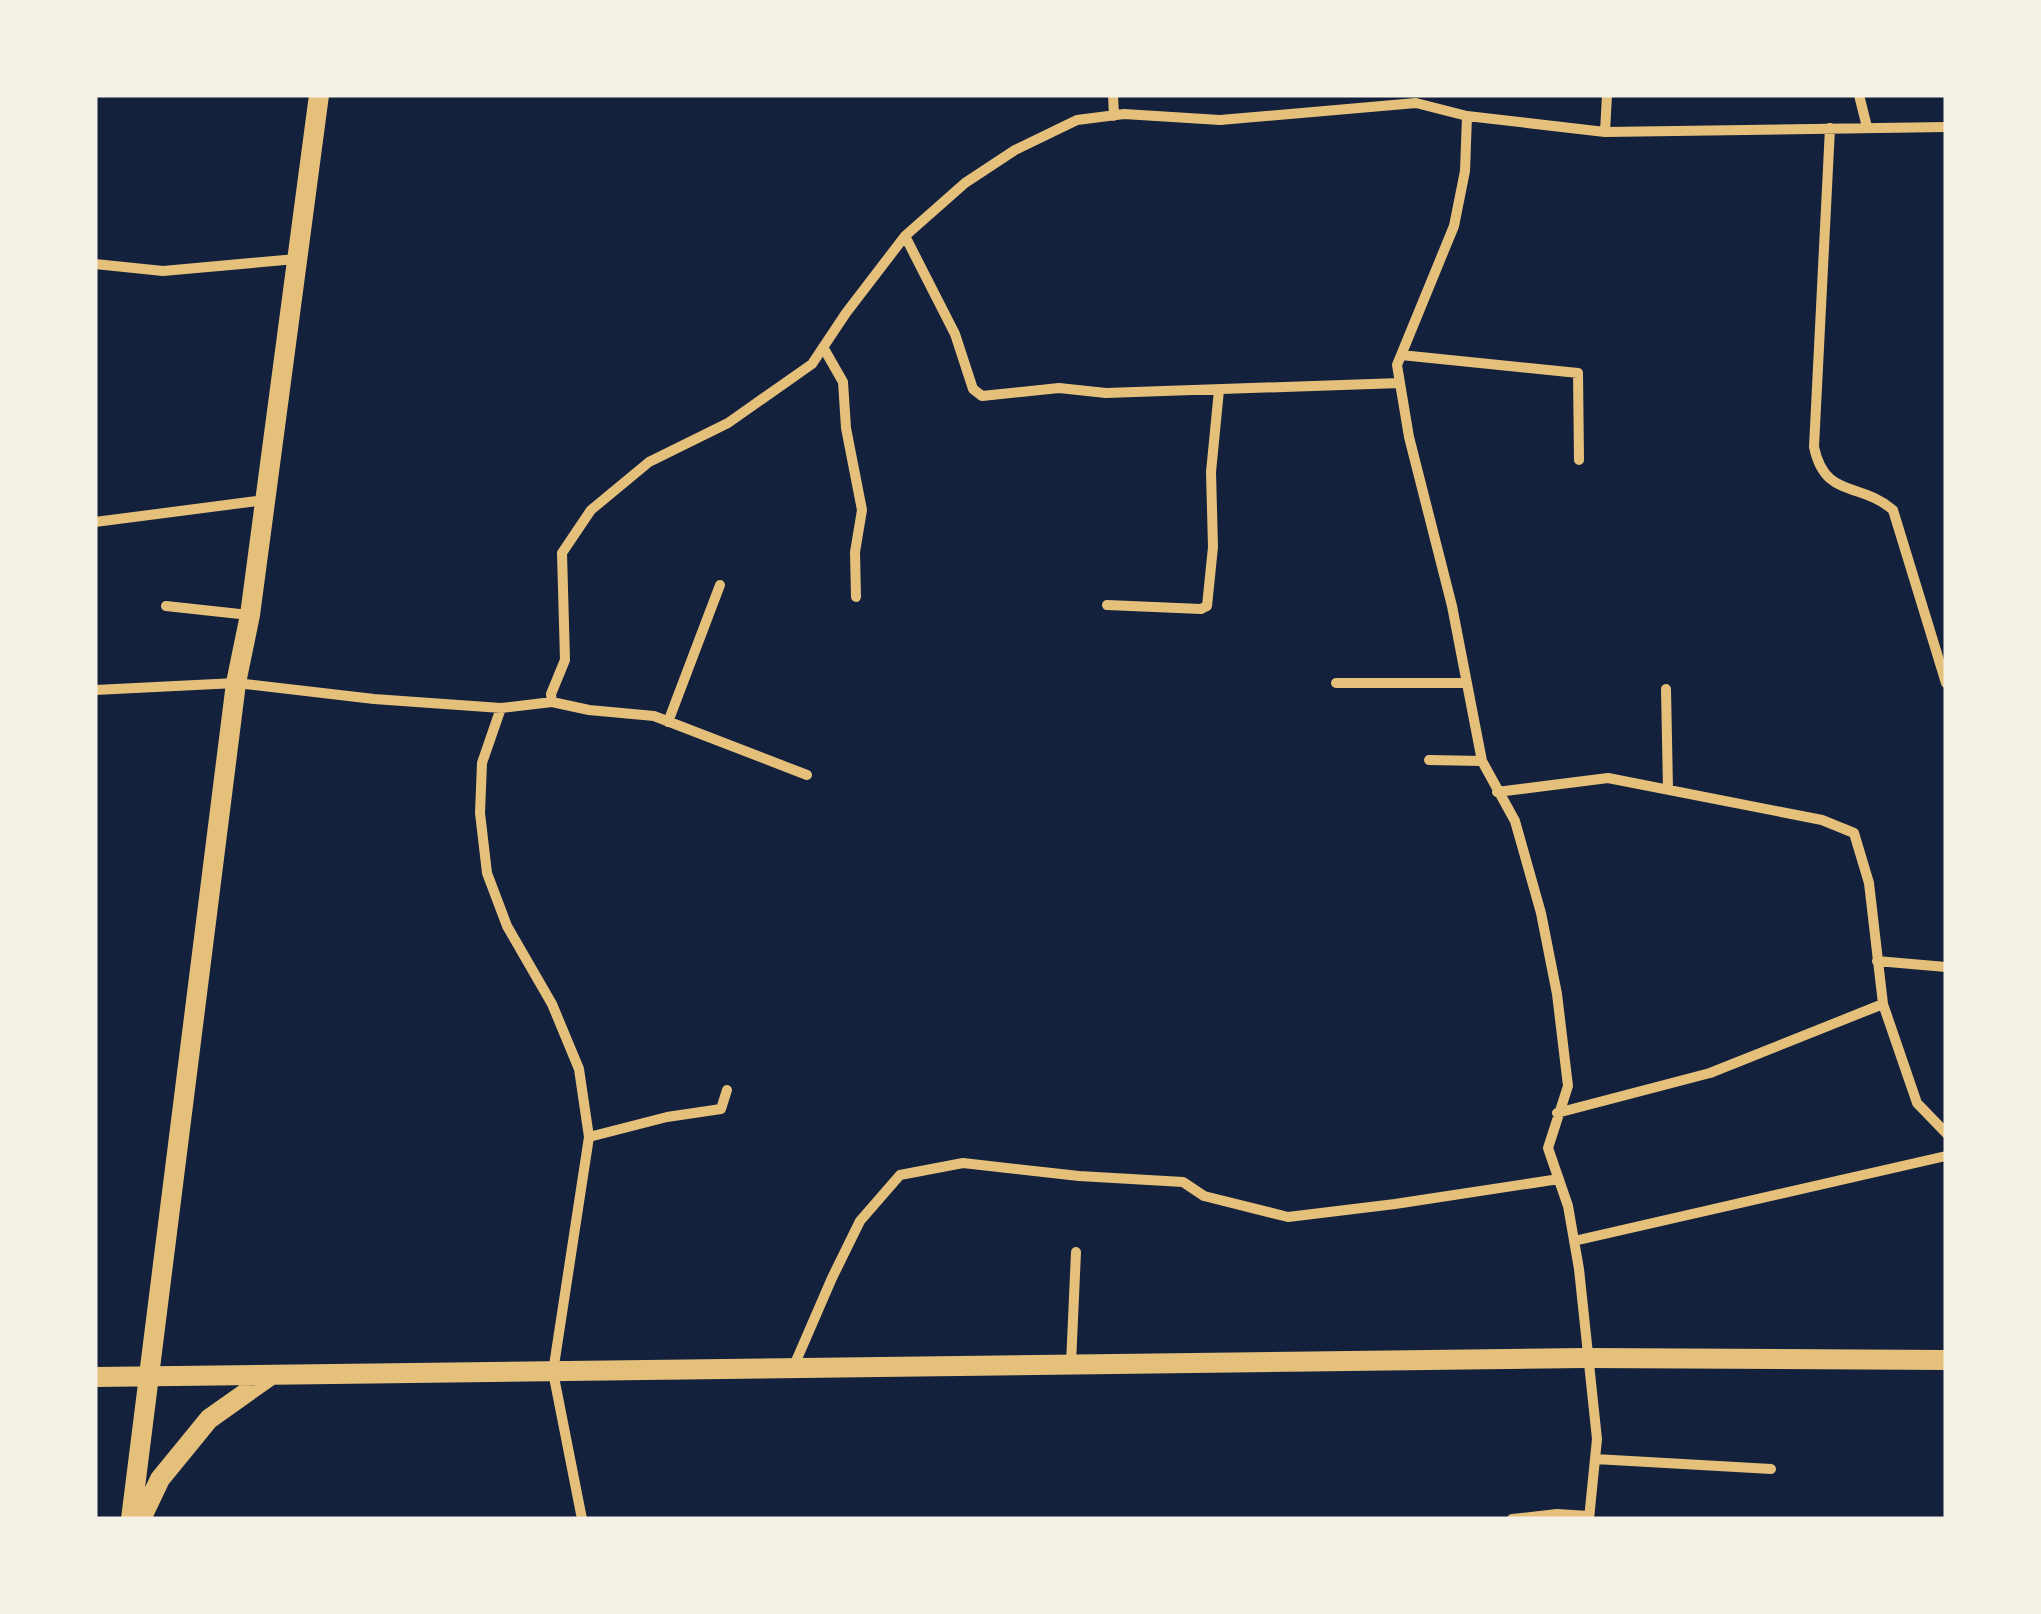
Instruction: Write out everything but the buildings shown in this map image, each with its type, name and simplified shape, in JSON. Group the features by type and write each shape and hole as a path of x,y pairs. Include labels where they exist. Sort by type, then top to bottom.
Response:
{"main road":[{"path":"131,1519 236,683 250,615 319,95"},
{"path":"95,1378 1586,1358 1946,1360"},
{"path":"141,1519 160,1478 209,1419 271,1375"}],"street":[{"path":"1114,95 1114,116"},
{"path":"1605,132 1607,95"},
{"path":"1859,95 1868,127"},
{"path":"552,702 551,694 565,660 562,553 591,510 649,462 742,414 812,364 905,236 965,183 1014,150 1078,120 1114,116 1220,120 1416,99 1467,116 1605,132 1946,127"},
{"path":"1467,116 1465,170 1454,226 1397,365 1409,437 1452,606 1482,762 1515,821 1541,913 1557,994 1568,1086 1548,1148 1568,1206 1574,1241 1597,1439 1589,1517 1557,1514 1512,1519"},
{"path":"1830,128 1814,447 1818,468 1828,480 1882,500 1894,510 1946,684"},
{"path":"905,236 955,334 976,394 1059,388 1106,393 1400,383"},
{"path":"95,264 163,271 297,259"},
{"path":"823,347 843,382 846,428 862,510 855,552 856,597"},
{"path":"1401,355 1578,373 1579,460"},
{"path":"1108,605 1200,609 1207,606 1213,547 1210,472 1219,390"},
{"path":"95,522 266,500"},
{"path":"668,722 720,585"},
{"path":"166,606 250,615"},
{"path":"95,690 236,683 501,708 552,702 654,716 807,775"},
{"path":"1336,683 1467,683"},
{"path":"1666,688 1668,788"},
{"path":"501,708 482,762 480,814 486,873 507,926 552,1004 579,1068 590,1138 554,1372 582,1519"},
{"path":"1429,760 1482,762"},
{"path":"1497,792 1608,778 1822,820 1854,833 1869,882 1883,1004 1917,1103 1946,1133"},
{"path":"1878,960 1946,967"},
{"path":"1557,1114 1710,1073 1883,1004"},
{"path":"590,1138 668,1117 721,1108 727,1090"},
{"path":"1574,1241 1946,1156"},
{"path":"793,1368 860,1221 900,1175 963,1163 1078,1176 1183,1182 1204,1196 1288,1217 1558,1178"},
{"path":"1071,1365 1076,1252"},
{"path":"1595,1459 1771,1469"}]}
